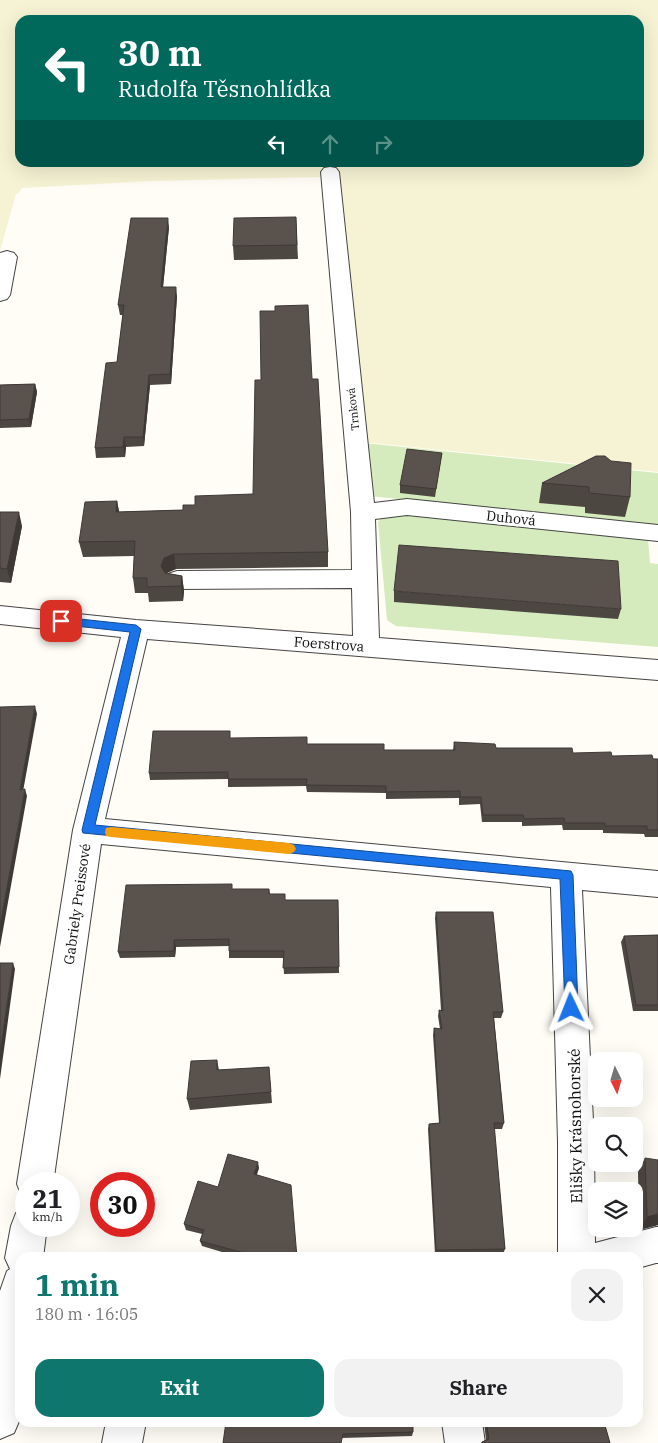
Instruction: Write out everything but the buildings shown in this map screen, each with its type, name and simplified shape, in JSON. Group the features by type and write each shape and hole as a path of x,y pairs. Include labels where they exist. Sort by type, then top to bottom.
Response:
{"street":[{"name":"Trnková","path":"330,172 363,512 366,647"},
{"path":"0,295 7,257"},
{"name":"Duhová","path":"363,512 407,507 658,533"},
{"path":"177,580 365,579"},
{"name":"Foerstrova","path":"0,615 136,629 658,670"},
{"name":"Gabriely Preissové","path":"37,1172 88,830 136,629"},
{"path":"88,830 658,884"},
{"name":"Elišky Krásnohorské","path":"566,875 576,1142 577,1252"},
{"path":"25,1252 27,1237"},
{"path":"628,1252 656,1245"},
{"path":"0,1419 15,1318"},
{"path":"122,1443 125,1427"},
{"path":"463,1427 465,1443"}],"shaded area":[{"path":"0,0 658,0 658,472 363,442 322,177 154,181 22,188 16,194 0,251"}],"green space":[{"path":"364,443 658,473 658,525 369,496"},
{"path":"388,511 648,539 650,563 658,564 658,647 396,626 387,620 378,522"}],"slow traffic":[{"path":"111,832 289,849"}],"route":[{"path":"61,621 136,629 88,830 566,875 571,1008"}]}
